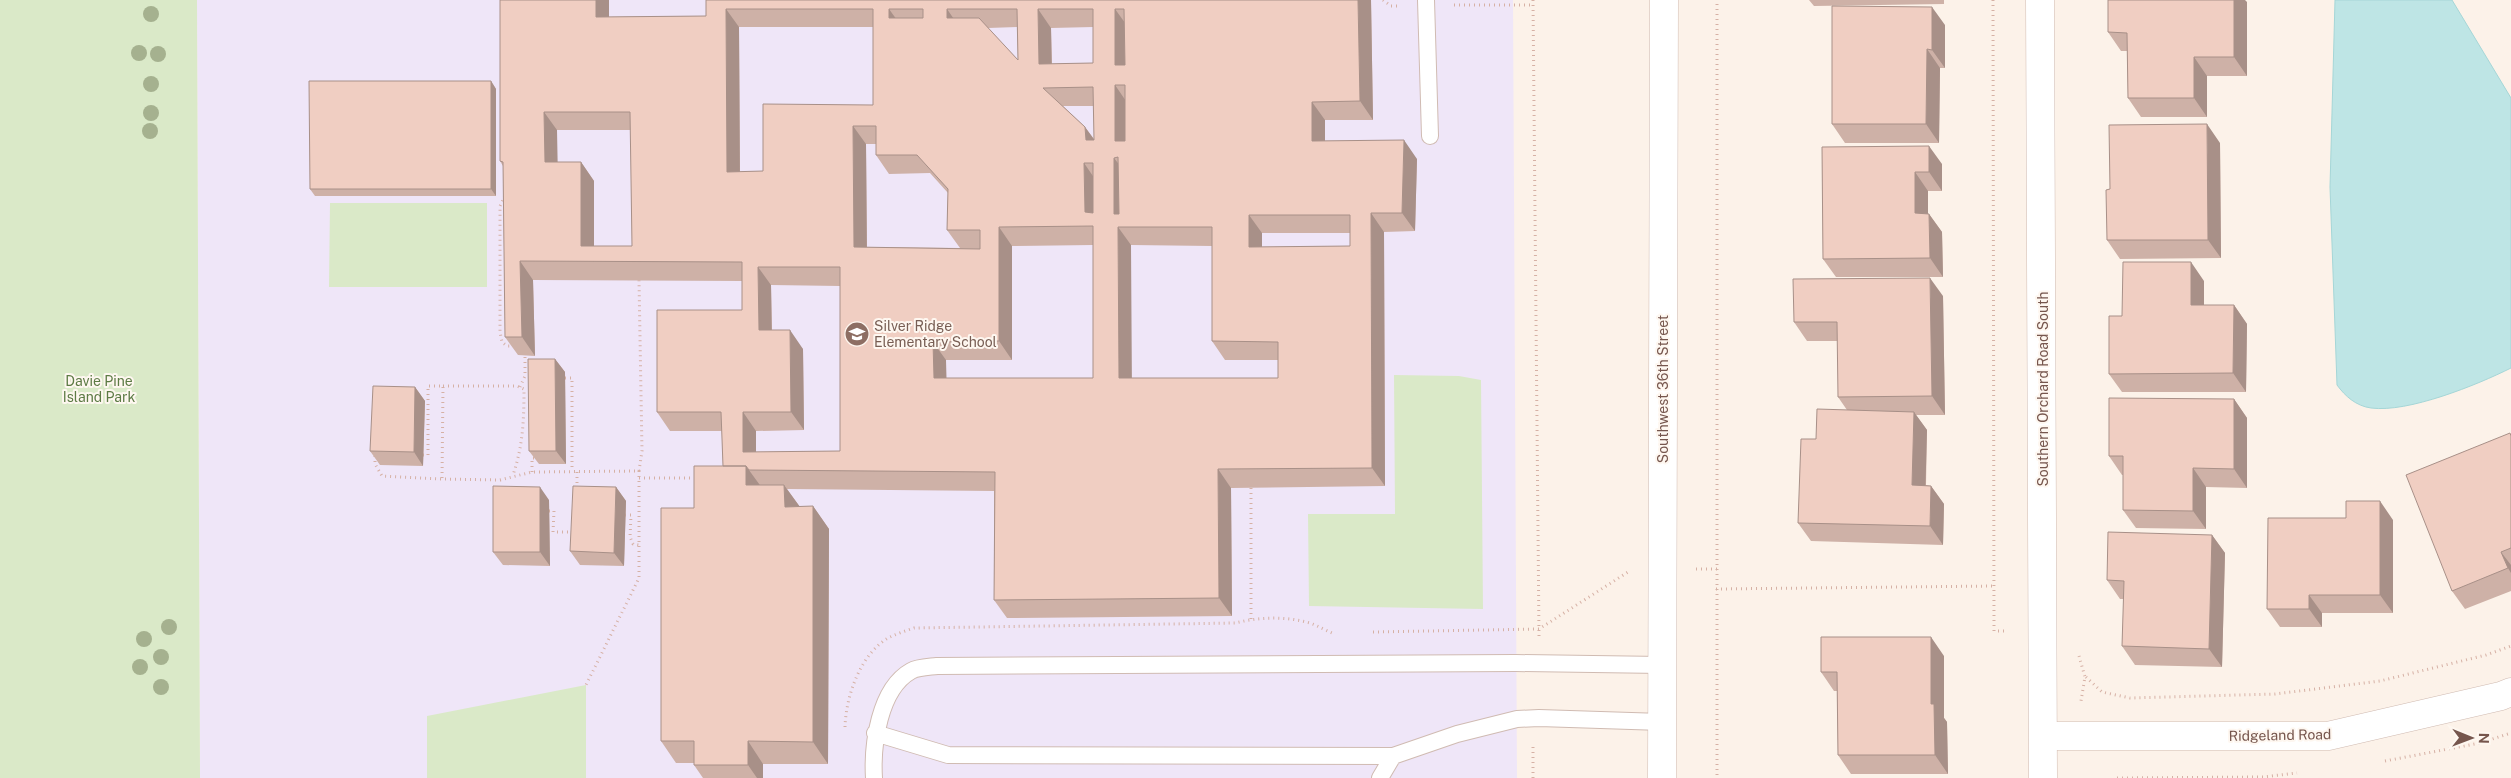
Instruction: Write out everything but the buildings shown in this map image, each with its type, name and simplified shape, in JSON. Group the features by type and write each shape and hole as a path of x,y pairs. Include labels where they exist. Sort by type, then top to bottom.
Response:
{"street":[{"name":"Southwest 36th Street","path":"1662,778 1664,0"},
{"name":"Southern Orchard Road South","path":"2040,0 2044,778"},
{"name":"Ridgeland Road","path":"2044,736 2328,736 2501,696 2511,692"}],"lane":[{"path":"1426,0 1430,136"},
{"path":"874,778 875,733 894,684 912,670 937,666 1662,665"},
{"path":"875,733 948,755 1393,756 1457,734 1517,719 1662,722"},
{"path":"1380,778 1393,756"}],"path":[{"path":"1533,0 1540,664"},
{"path":"505,188 505,196 500,206 500,332 502,342 507,346 518,346"},
{"path":"586,685 640,578 639,471 642,451 639,280"},
{"path":"520,387 525,376 525,355"},
{"path":"565,378 572,378 577,498"},
{"path":"423,455 428,455 428,386 520,387 524,389 524,427 521,454 513,476"},
{"path":"442,479 444,386"},
{"path":"375,447 375,464 382,476 500,480 532,472 639,471"},
{"path":"532,472 532,458 539,458"},
{"path":"639,478 697,478"},
{"path":"500,480 500,490"},
{"path":"1251,487 1251,619"},
{"path":"549,511 554,511 553,532 576,532"},
{"path":"626,515 631,515 630,537 633,544 639,545"},
{"path":"576,524 576,540"},
{"path":"1717,569 1717,778"},
{"path":"1716,590 1994,586"},
{"path":"2085,677 2102,692 2130,698 2275,694 2380,681 2486,655 2511,646"},
{"path":"1533,778 1533,748 1539,718"}],"shaded area":[{"name":"Silver Ridge Elementary School","path":"197,0 1513,0 1517,778 200,778"}],"green space":[{"name":"Davie Pine Island Park","path":"0,0 197,0 200,778 0,778"},
{"path":"330,203 487,203 487,287 329,287"},
{"path":"1394,375 1459,376 1481,380 1483,609 1309,606 1308,514 1395,514"},
{"path":"586,685 586,778 427,778 427,716"}],"water":[{"path":"2335,0 2452,0 2511,98 2511,368 2462,389 2423,402 2404,406 2386,408 2366,407 2351,400 2337,385 2330,187"}],"place":[{"name":"Silver Ridge Elementary School","path":"857,334"}]}
